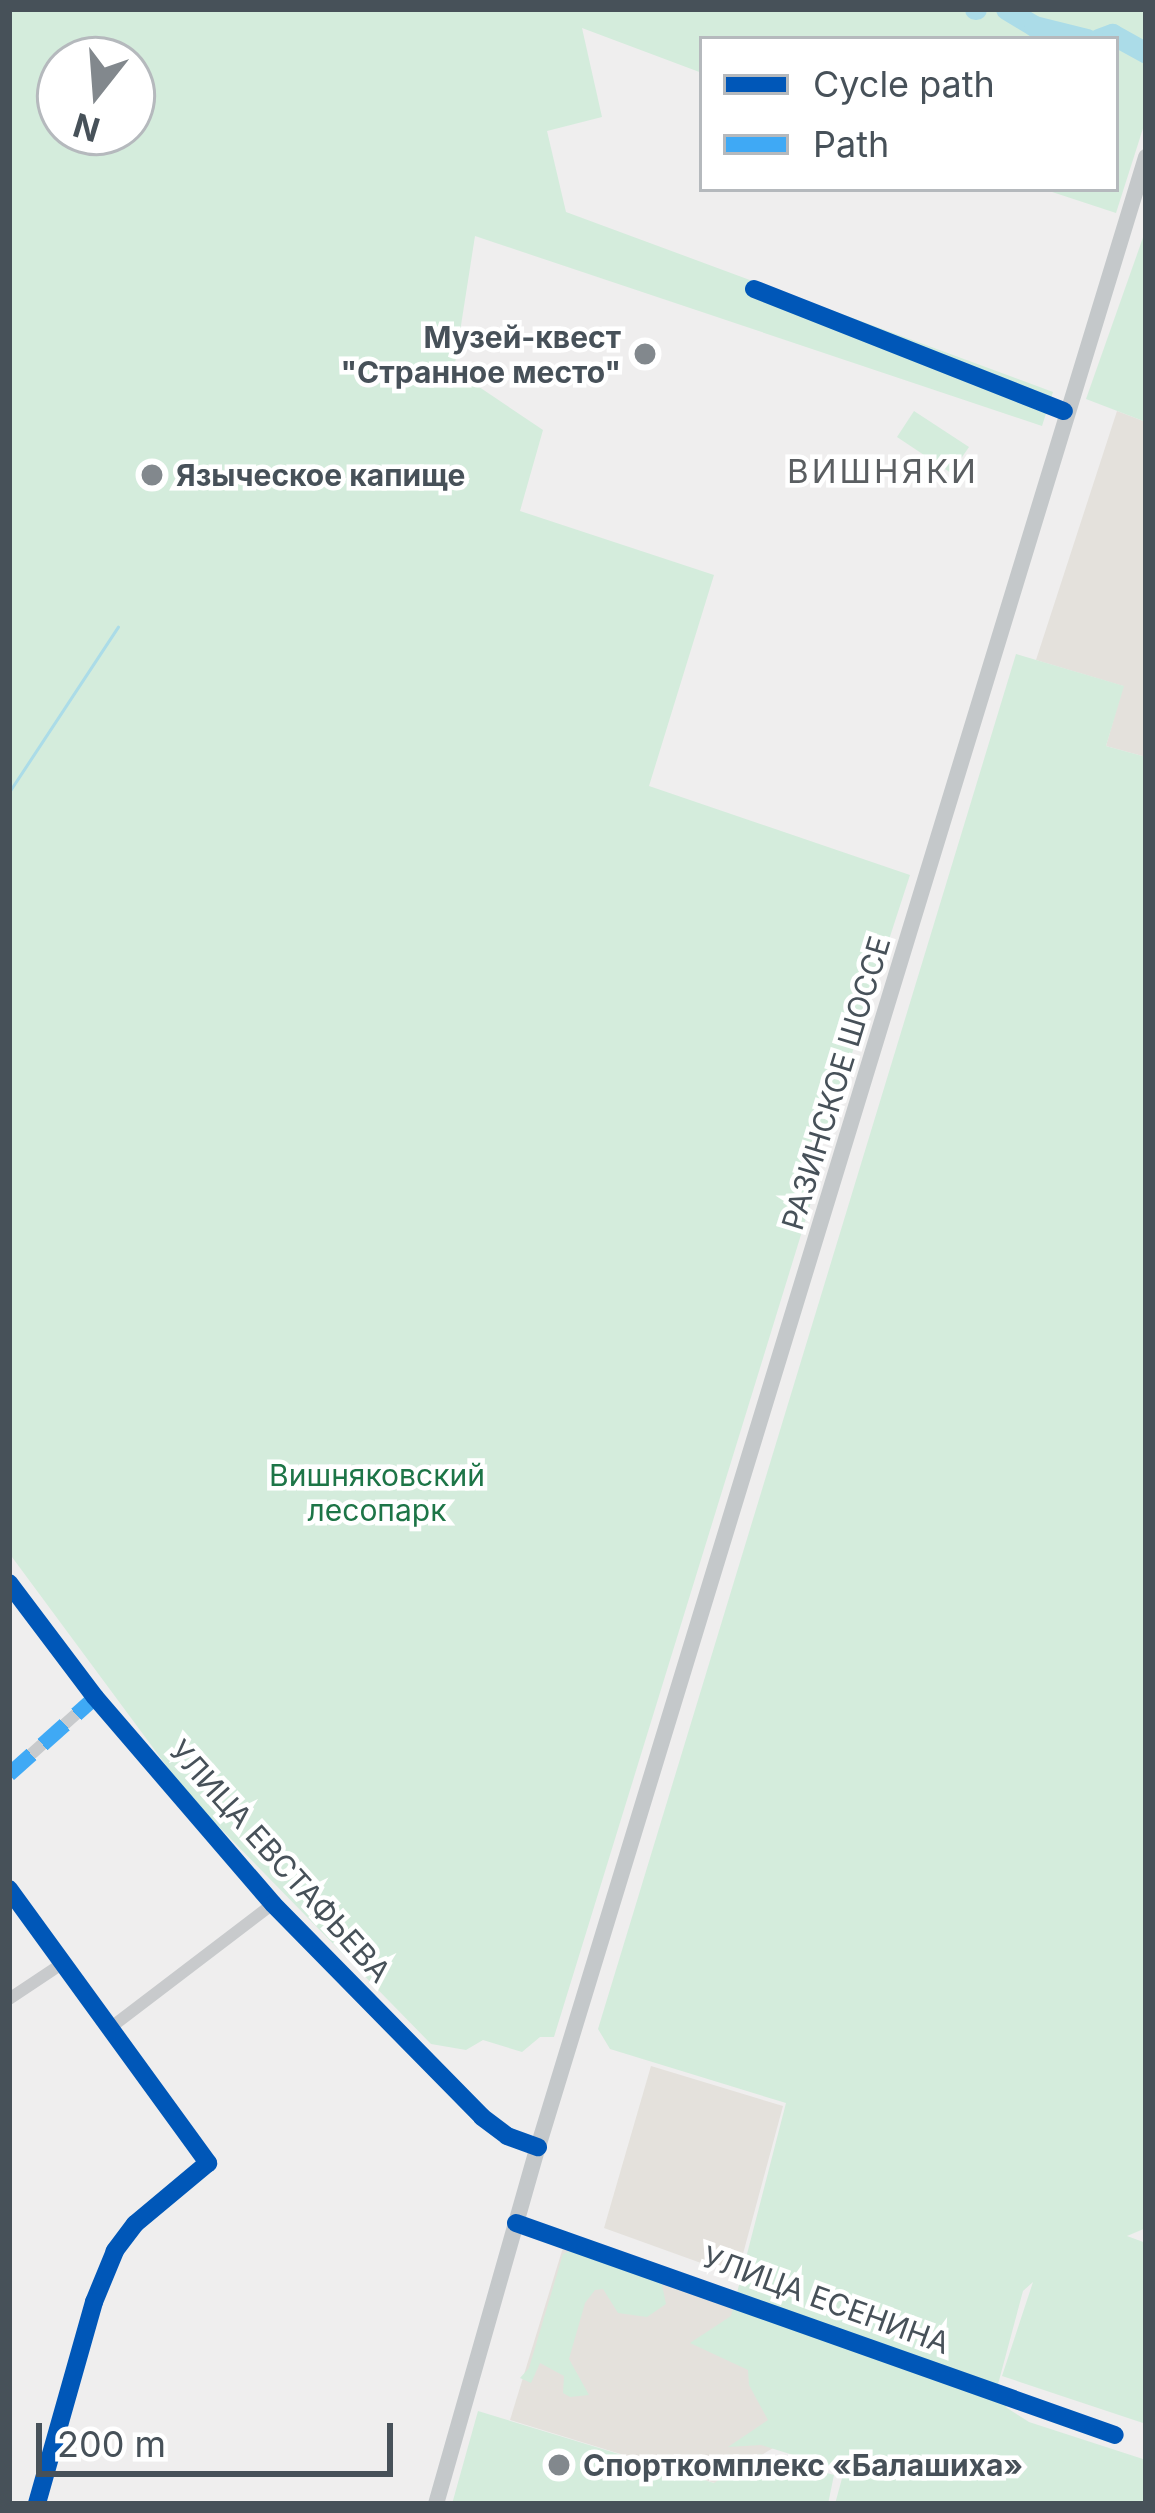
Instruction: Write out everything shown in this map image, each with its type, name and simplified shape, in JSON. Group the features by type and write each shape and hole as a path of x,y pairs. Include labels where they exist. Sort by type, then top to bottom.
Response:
{"main road":[{"name":"РАЗИНСКОЕ ШОССЕ","path":"436,2504 538,2147 836,1177 1064,411 1146,157"}],"street":[{"path":"754,289 1064,411"},
{"name":"УЛИЦА ЕВСТАФЬЕВА","path":"9,1583 94,1697 273,1904 482,2117 507,2136 538,2147"},
{"path":"9,1774 94,1697"},
{"path":"9,1889 208,2163 135,2224 116,2251 94,2302 37,2504"},
{"path":"110,2028 273,1904"},
{"path":"9,1999 62,1963"},
{"name":"УЛИЦА ЕСЕНИНА","path":"516,2223 1115,2435"}],"shaded area":[{"path":"1117,411 1146,422 1146,757 1106,746 1123,686 1036,660"},
{"path":"651,2066 783,2106 737,2276 604,2228"},
{"path":"565,2241 827,2339 783,2442 715,2483 510,2420"}],"green space":[{"name":"Вишняковский лесопарк","path":"9,9 1146,9 1146,119 1116,213 1052,192 1119,192 1119,36 699,36 699,72 582,28 602,117 547,131 566,212 1053,392 1042,426 475,236 454,370 543,430 520,511 714,575 649,786 910,875 805,1198 812,1199 554,2037 540,2037 522,2052 483,2040 466,2050 431,2044 188,1795 9,1553"},
{"path":"1146,229 1146,422 1086,399"},
{"path":"914,411 969,447 951,473 897,437"},
{"path":"1016,654 1124,686 1106,746 1146,757 1146,2228 1127,2236 1146,2243 1146,2424 1002,2376 1033,2282 1023,2291 997,2388 1007,2408 1029,2422 1146,2460 1146,2504 835,2504 844,2471 761,2445 728,2447 768,2420 749,2385 748,2370 690,2343 731,2316 786,2103 610,2049 598,2029"},
{"path":"578,2247 661,2280 666,2304 647,2317 618,2313 603,2289 595,2290 585,2303 569,2359 589,2395 570,2397 563,2393 564,2376 540,2363 531,2383 520,2378 529,2368 563,2254"},
{"name":"Спорткомплекс «Балашиха»","path":"478,2411 714,2483 760,2454 834,2475 828,2504 452,2504"}],"waterway":[{"path":"1006,9 1034,26 1075,36"},
{"path":"1106,36 1116,36"},
{"path":"1119,38 1146,53"},
{"path":"9,792 118,627"}],"marked path":[{"path":"9,1774 95,1697"}],"cycle path":[{"path":"754,289 1064,411"},
{"path":"9,1583 95,1697 273,1904 482,2117 507,2136 538,2147"},
{"path":"9,1889 208,2163 135,2224 115,2251 94,2302 37,2504"},
{"path":"516,2223 1115,2435"}],"place":[{"name":"Музей-квест \"Странное место\"","path":"645,354"},
{"name":"Языческое капище","path":"152,475"},
{"name":"Спорткомплекс «Балашиха»","path":"559,2465"}],"district":[{"name":"ВИШНЯКИ","path":"883,472"}]}
